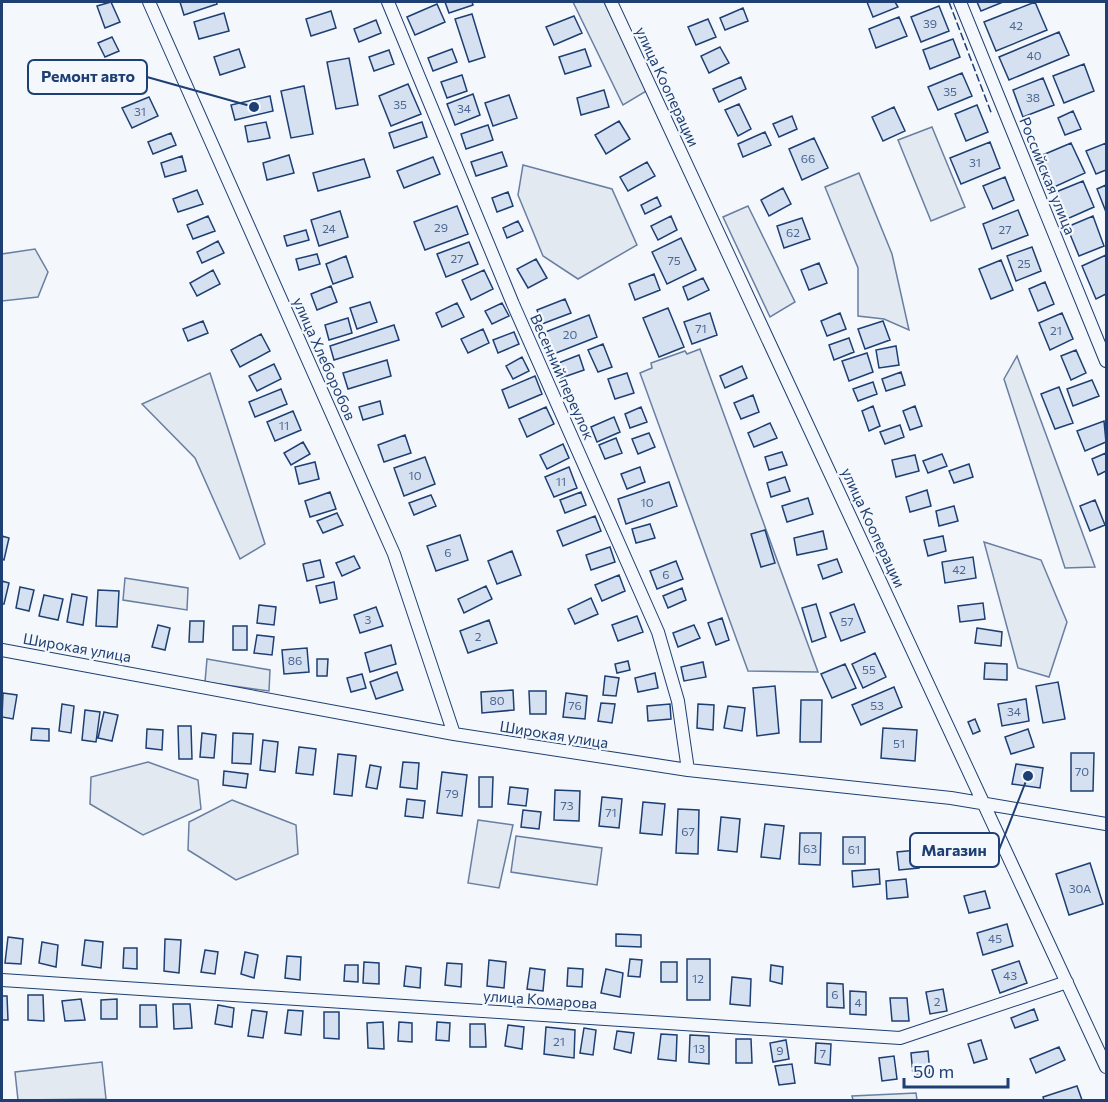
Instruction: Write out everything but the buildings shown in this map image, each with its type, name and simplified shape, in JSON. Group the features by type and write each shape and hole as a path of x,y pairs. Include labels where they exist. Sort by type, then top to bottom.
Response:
{"street":[{"name":"улица Хлеборобов","path":"149,2 394,554 454,734"},
{"name":"Весенний переулок","path":"388,2 504,282 658,632 678,701 688,770"},
{"name":"улица Кооперации","path":"610,2 1107,1067"},
{"name":"Российская улица","path":"960,2 1107,361"},
{"name":"Широкая улица","path":"2,650 454,734 688,770 985,803 1107,825"},
{"name":"улица Комарова","path":"2,980 900,1038 1067,982"}],"shaded area":[{"path":"573,2 604,2 648,90 623,105"},
{"path":"932,127 965,207 931,221 898,140"},
{"path":"523,165 612,189 637,245 578,279 543,256 518,195"},
{"path":"859,173 892,254 909,330 884,319 858,316 858,268 825,187"},
{"path":"748,206 795,302 770,317 723,217"},
{"path":"35,249 48,272 38,297 2,301 2,254"},
{"path":"700,349 818,672 748,671 640,373 652,368 651,363 685,351 687,354"},
{"path":"1017,356 1095,567 1065,568 1004,379"},
{"path":"210,373 265,544 240,559 195,458 142,404"},
{"path":"984,542 1041,560 1067,622 1049,677 1018,668"},
{"path":"125,578 188,588 187,610 123,600"},
{"path":"207,659 270,670 269,691 205,682"},
{"path":"148,762 198,780 201,809 143,835 90,804 91,777"},
{"path":"232,800 296,825 298,854 236,880 188,850 189,822"},
{"path":"478,820 513,825 499,888 468,883"},
{"path":"516,836 602,848 597,885 511,872"},
{"path":"102,1062 106,1099 18,1100 15,1072"},
{"path":"916,1093 917,1100 853,1100 852,1096"}],"fence":[{"path":"949,2 992,115"}],"place":[{"name":"Ремонт авто","path":"254,107"},
{"name":"Магазин","path":"1028,776"}]}
